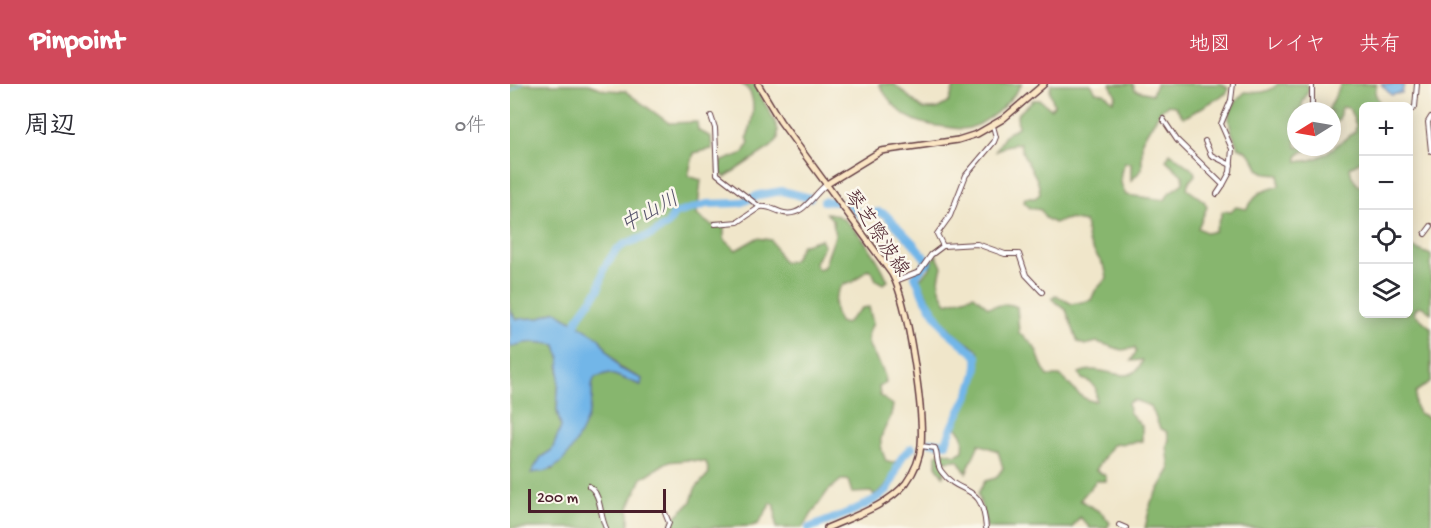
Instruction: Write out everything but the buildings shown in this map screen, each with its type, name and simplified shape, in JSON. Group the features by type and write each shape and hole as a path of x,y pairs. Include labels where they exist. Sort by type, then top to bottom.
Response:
{"main road":[{"path":"758,84 827,184"},
{"name":"琴芝際波線","path":"827,528 884,502 897,492 911,475 921,446 912,357 896,281 827,184 866,158 881,151 958,140 993,126 1044,84"}],"street":[{"path":"1217,194 1232,165 1232,144 1221,124 1231,100 1233,84"},
{"path":"1312,84 1312,102"},
{"path":"1413,108 1417,84"},
{"path":"711,116 715,128 717,174 760,207"},
{"path":"1431,117 1428,126 1431,151"},
{"path":"1163,119 1177,140 1223,184"},
{"path":"943,246 938,234 950,216 966,176 994,142 996,137 993,126"},
{"path":"1205,141 1211,154 1232,165"},
{"path":"715,224 738,222 760,207 766,206 782,212 795,212 813,200 827,184"},
{"path":"1425,234 1431,226"},
{"path":"896,281 919,272 931,255 943,246 978,244 1005,254 1019,254 1026,275 1042,292"},
{"path":"921,446 935,448 940,470 955,484 976,495 983,510 986,528"},
{"path":"589,486 598,495 600,514 606,528"},
{"path":"665,513 669,523 666,528"},
{"path":"1119,525 1126,528"}],"green space":[{"path":"510,84 588,84 606,90 625,91 669,123 697,122 698,130 711,137 712,149 694,153 688,176 701,180 697,215 711,225 724,226 724,239 736,250 757,238 771,240 783,262 793,261 802,245 821,239 824,245 815,263 818,269 824,267 835,236 833,220 826,213 845,220 854,229 871,250 888,281 883,284 876,280 872,271 868,269 853,282 843,284 837,293 835,311 839,322 845,324 862,308 869,307 873,324 869,332 869,347 881,367 886,383 879,387 880,396 893,405 881,437 882,451 886,461 891,463 897,461 887,485 874,495 871,492 852,493 848,480 841,480 827,492 802,528 776,528 775,505 771,503 758,524 751,526 701,528 699,525 689,528 669,528 673,519 691,502 695,489 709,473 706,462 688,460 667,462 642,478 629,507 629,528 510,528 510,348 527,343 556,345 560,358 557,411 561,427 552,450 541,457 552,470 592,400 591,384 595,377 609,373 640,385 642,379 620,368 598,337 555,311 539,318 516,319 510,310"},
{"path":"741,84 754,84 774,120 778,130 778,139 771,147 725,177 719,172 720,162 744,153 749,143 747,137 751,124 752,100 747,88"},
{"path":"879,84 894,84 923,109 937,109 949,102 955,84 1022,84 992,116 977,125 963,129 924,124 906,116 892,103"},
{"path":"1051,84 1091,84 1096,92 1104,93 1113,101 1116,96 1110,84 1133,84 1135,90 1152,94 1156,84 1222,84 1228,88 1227,93 1187,116 1183,117 1175,106 1167,105 1161,110 1142,140 1142,169 1131,181 1131,163 1125,163 1121,175 1121,183 1126,195 1165,200 1169,193 1183,183 1183,176 1166,160 1170,153 1194,171 1195,175 1188,183 1187,189 1204,201 1207,207 1198,228 1207,233 1215,231 1223,211 1231,212 1236,207 1246,209 1259,193 1279,186 1279,175 1267,174 1258,169 1251,155 1238,147 1231,131 1230,112 1245,92 1258,93 1278,84 1306,84 1309,87 1303,102 1287,102 1287,156 1298,156 1297,161 1306,161 1322,156 1341,156 1341,142 1355,132 1356,125 1349,108 1341,107 1341,102 1332,102 1341,84 1377,84 1375,93 1379,102 1359,102 1359,162 1350,167 1351,174 1359,185 1359,318 1413,318 1413,248 1431,255 1431,313 1421,306 1416,308 1414,313 1431,328 1431,381 1416,392 1415,405 1419,413 1431,419 1429,448 1431,451 1431,528 1145,528 1151,502 1170,470 1167,446 1169,439 1167,432 1160,428 1152,409 1133,400 1128,403 1129,412 1142,426 1142,441 1112,445 1096,470 1106,476 1106,481 1096,481 1080,500 1102,513 1110,523 1107,528 1090,528 1080,517 1072,528 987,528 978,493 985,481 996,478 1003,468 998,451 979,444 966,473 958,460 943,461 945,471 943,476 936,466 936,455 941,451 956,455 963,451 962,435 955,427 978,376 980,356 976,348 957,335 942,319 919,279 929,270 936,254 942,267 939,285 947,303 974,295 988,307 1006,304 1017,307 1019,333 1032,344 1048,376 1061,376 1086,399 1096,401 1096,389 1090,382 1082,379 1079,373 1098,370 1124,375 1131,374 1138,369 1143,360 1131,361 1136,352 1135,348 1122,350 1097,342 1085,345 1078,342 1066,310 1052,299 1055,295 1072,304 1091,300 1095,291 1107,278 1105,268 1088,242 1085,222 1068,219 1054,223 1045,218 1041,210 1030,208 1024,202 1025,198 1035,198 1040,194 1039,187 1021,150 1020,143 1005,146 995,152 1006,134 1018,127 1017,115 1033,100 1040,100 1051,109 1054,105 1050,92"}],"water":[{"path":"1381,84 1404,84 1402,93 1391,95"},
{"path":"510,310 516,319 539,318 555,311 598,337 620,369 642,379 641,385 609,373 595,377 590,408 583,429 564,459 557,466 545,471 531,473 541,457 552,450 561,427 557,411 560,358 556,345 527,343 510,348"}],"waterway":[{"path":"510,92 522,84"},
{"name":"中山川","path":"574,333 577,319 599,289 604,268 616,250 625,244 651,235 668,224 674,214 707,204 740,203 759,195 782,191 810,198"},
{"name":"中山川","path":"824,201 835,202"},
{"name":"中山川","path":"846,202 862,216 879,212 885,214 914,244 928,262 915,276 923,295 946,330 977,356 974,379 946,444 930,442"},
{"name":"中山川","path":"809,528 849,512 880,496 890,486 902,457 912,448"}]}
